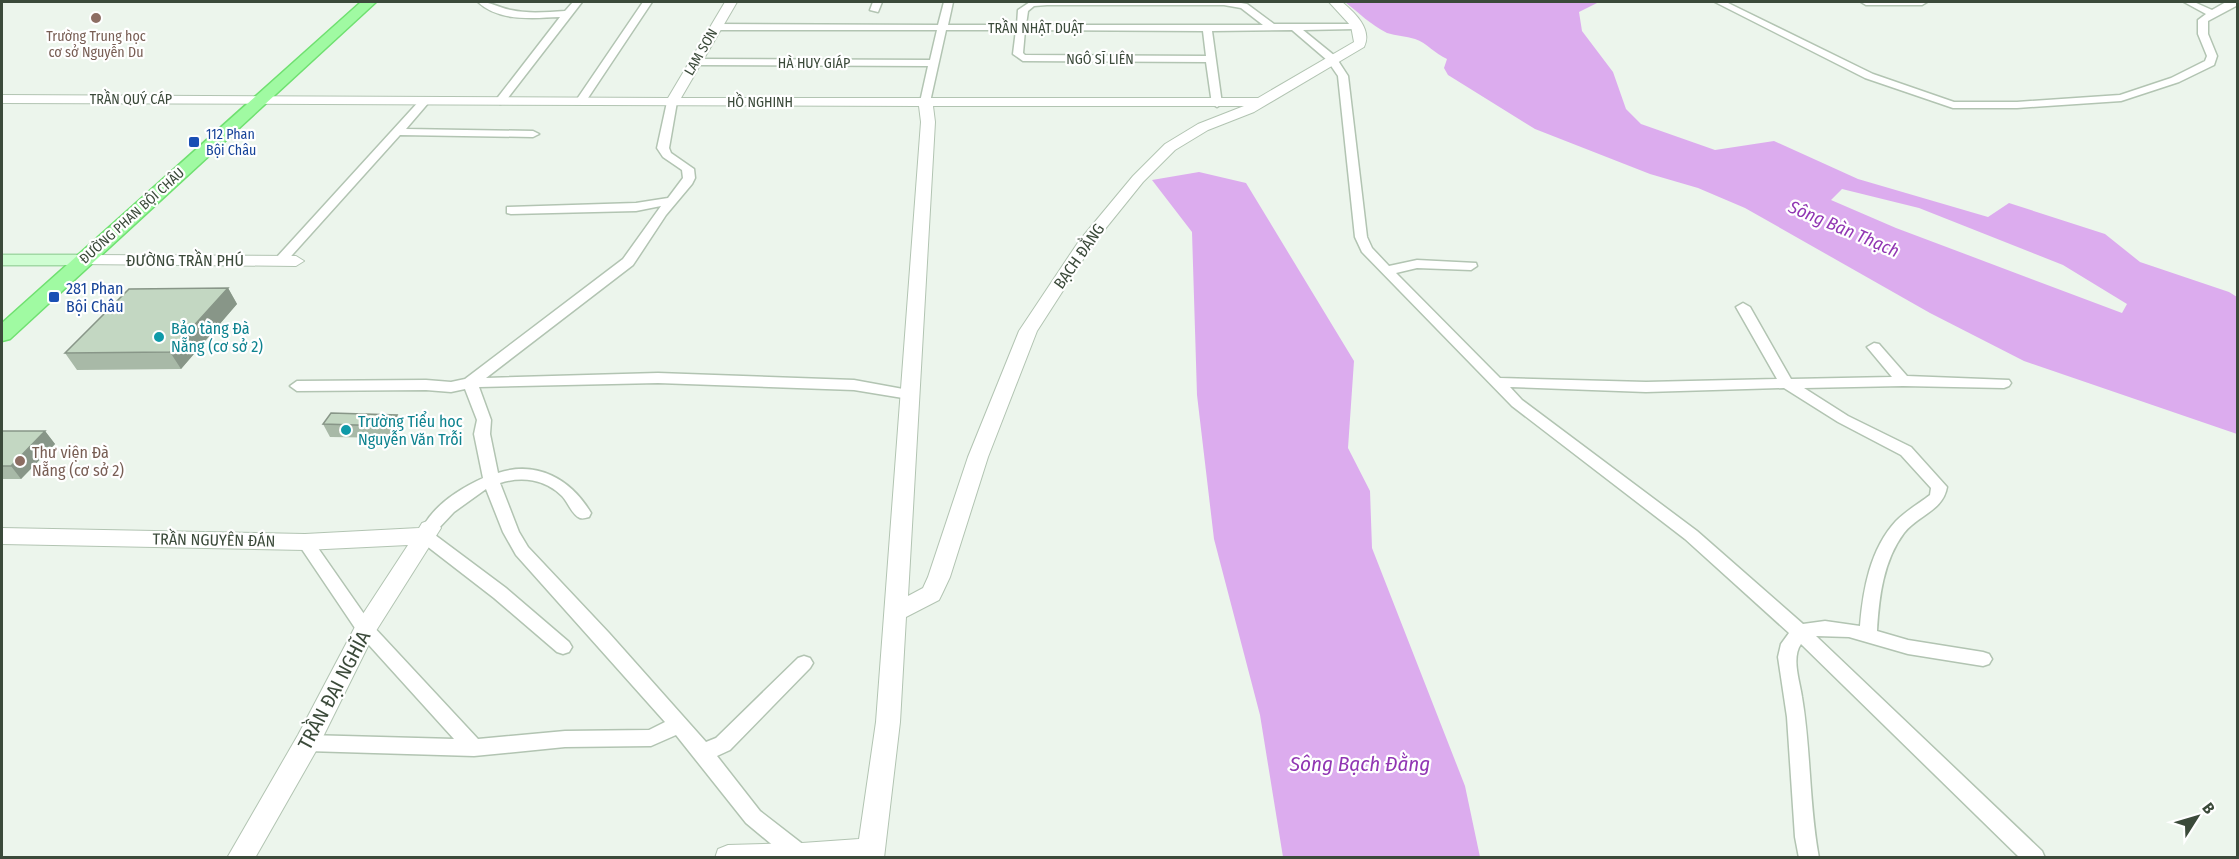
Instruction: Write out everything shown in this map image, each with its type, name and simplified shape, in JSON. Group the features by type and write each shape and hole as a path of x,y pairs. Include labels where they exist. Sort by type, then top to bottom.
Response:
{"main road":[{"name":"ĐƯỜNG PHAN BỘI CHÂU","path":"2,334 369,2"},
{"name":"ĐƯỜNG TRẦN PHÚ","path":"2,260 85,260"}],"street":[{"path":"483,2 491,8 508,14 568,14"},
{"path":"500,101 577,2"},
{"path":"580,102 647,2"},
{"name":"LAM SƠN","path":"672,102 731,2"},
{"path":"728,858 871,854 888,722 928,122 925,102 948,2"},
{"path":"1021,27 1023,10 1031,3 1039,2 1224,2 1244,6 1273,28"},
{"path":"1335,2 1356,26"},
{"path":"1720,2 1869,76 1939,101 1962,106 2088,102 2121,98 2144,92 2210,63 2212,56 2203,34 2202,22 2238,2"},
{"path":"1866,2 1922,2"},
{"path":"2188,2 2213,14"},
{"name":"TRẦN NHẬT DUẬT","path":"716,27 1295,28 1356,26"},
{"name":"BẠCH ĐẰNG","path":"895,613 931,594 939,577 978,457 1028,331 1087,241 1138,179 1170,147 1203,127 1238,114 1353,50 1361,42 1356,26"},
{"name":"NGÔ SĨ LIÊN","path":"1021,27 1018,54 1023,58 1211,59"},
{"path":"1207,28 1217,104"},
{"path":"1295,28 1332,60 1343,76 1362,243 1386,271 1517,403 1691,535 1800,632 2035,858"},
{"name":"HÀ HUY GIÁP","path":"695,62 934,63"},
{"name":"TRẦN QUÝ CÁP","path":"2,99 260,99"},
{"name":"HỒ NGHINH","path":"260,99 1217,104 1260,102"},
{"path":"288,261 425,101"},
{"path":"470,383 628,262 671,201 686,184 689,173 683,164 668,155 663,148 672,102"},
{"path":"397,132 533,134"},
{"path":"512,210 636,207 671,201"},
{"name":"ĐƯỜNG TRẦN PHÚ","path":"85,260 288,261"},
{"path":"1386,271 1417,264 1471,266"},
{"path":"1743,307 1786,382 1843,419 1906,451 1939,487 1937,498 1896,531 1874,586 1869,606 1868,635"},
{"path":"1874,347 1903,381"},
{"path":"297,386 426,385 451,387 470,383 658,378 854,385 909,394"},
{"path":"1494,382 1646,387 1786,382 2004,383"},
{"path":"470,383 484,420 482,435 491,479 511,532 534,567 603,638 702,751 753,817 802,856"},
{"path":"563,647 428,530 442,512 483,482 520,473 552,481 573,496 583,513"},
{"name":"TRẦN NGUYÊN ĐÁN","path":"2,536 305,542 428,530"},
{"name":"TRẦN ĐẠI NGHĨA","path":"240,858 307,742 365,629 428,530"},
{"path":"305,542 365,629 474,748"},
{"path":"1809,858 1805,837 1796,717 1787,657 1790,644 1800,632 1835,628 1908,647 1983,659"},
{"path":"702,751 723,744 804,663"},
{"path":"307,742 474,748 565,740 651,738 679,725"}],"water":[{"name":"Sông Bàn Thạch","path":"1345,2 1599,2 1579,12 1582,31 1613,72 1626,109 1641,124 1715,150 1774,141 1858,179 1988,217 2009,203 2105,234 2140,262 2229,292 2237,297 2237,434 2024,361 1930,313 1745,208 1698,188 1650,174 1535,129 1448,75 1444,68 1447,59 1419,41 1387,33 1370,23","holes":["1842,189 1919,208 2063,265 2127,304 2122,313 1896,228 1831,200"]},
{"name":"Sông Bạch Đằng","path":"1199,172 1246,183 1354,361 1348,448 1370,491 1372,548 1465,786 1480,857 1283,857 1260,715 1214,539 1197,395 1192,232 1152,180"}],"building":[{"path":"228,288 170,352 65,353 129,289"},
{"path":"331,413 397,415 389,426 323,424"},
{"path":"2,431 45,431 11,466 2,466"}],"place":[{"name":"Trường Trung học cơ sở Nguyễn Du","path":"96,18"},
{"name":"112 Phan Bội Châu","path":"194,142"},
{"name":"281 Phan Bội Châu","path":"54,297"},
{"name":"Bảo tàng Đà Nẵng (cơ sở 2)","path":"159,337"},
{"name":"Trường Tiểu học Nguyễn Văn Trỗi","path":"346,430"},
{"name":"Thư viện Đà Nẵng (cơ sở 2)","path":"20,461"}]}
